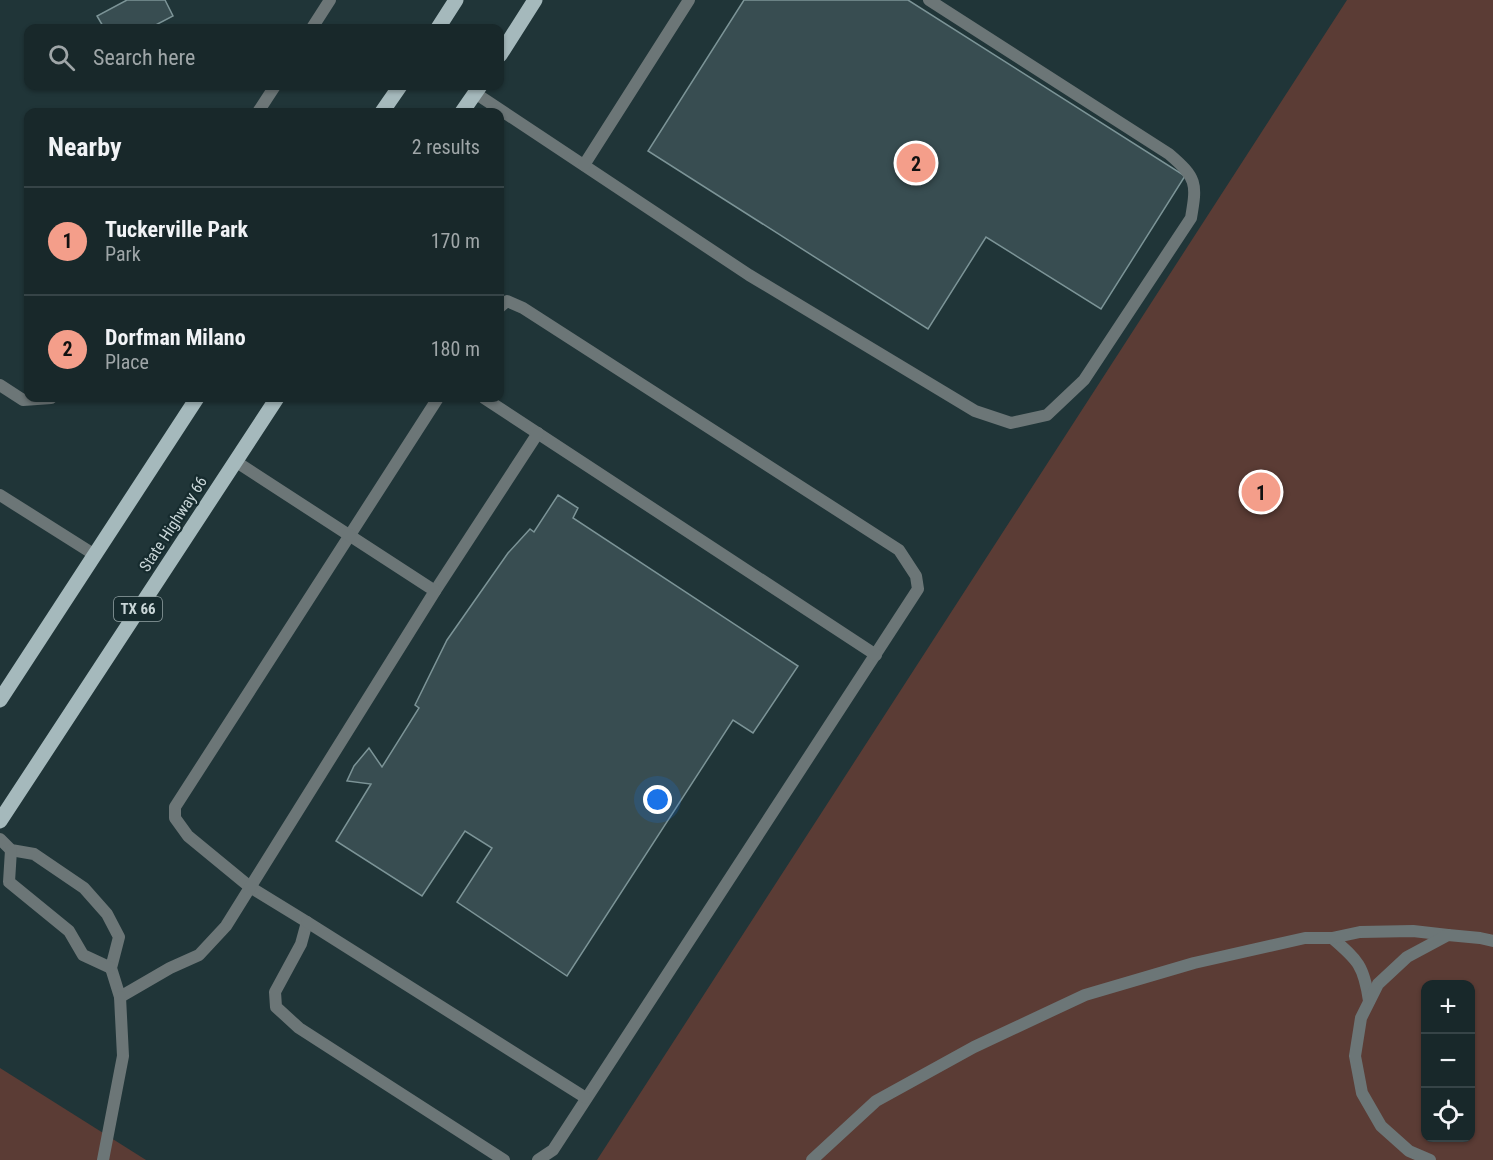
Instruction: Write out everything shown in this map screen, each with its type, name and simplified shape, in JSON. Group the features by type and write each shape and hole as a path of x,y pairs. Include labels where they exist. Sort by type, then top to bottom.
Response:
{"main road":[{"path":"441,24 456,0"},
{"path":"504,49 535,0"},
{"path":"385,108 397,90"},
{"path":"465,108 477,90"},
{"path":"0,700 194,402"},
{"name":"State Highway 66","path":"0,821 274,402"}],"lane":[{"path":"315,24 330,0"},
{"path":"584,165 689,0"},
{"path":"479,90 584,165 749,275 975,411 1011,423 1047,415 1084,380 1090,371 1191,218 1196,190 1187,170 1169,154 929,0"},
{"path":"261,108 272,90"},
{"path":"504,304 507,301 523,308 899,550 916,576 918,590 553,1150 538,1160"},
{"path":"0,385 24,400"},
{"path":"435,402 175,807 175,818 188,836 250,887 586,1098"},
{"path":"490,402 876,655"},
{"path":"120,997 170,968 199,955 226,926 435,591 538,433"},
{"path":"235,461 435,591"},
{"path":"0,495 95,555"},
{"path":"0,839 11,850 34,854 84,888 107,914 119,937 111,968 120,997 123,1056 103,1160"},
{"path":"11,850 9,882 69,931 83,955 111,968"},
{"path":"308,922 301,944 275,992 276,1007 299,1028 504,1160"},
{"path":"812,1160 876,1101 974,1047 1085,995 1205,961 1305,938 1332,938 1360,932 1413,931 1493,941"},
{"path":"1430,1160 1409,1151 1381,1126 1362,1093 1355,1056 1361,1018 1378,984 1407,957 1448,935"},
{"path":"1332,938 1355,957 1366,977 1369,1001"}],"shaded area":[{"path":"1347,0 1493,0 1493,1160 597,1160"},
{"path":"0,1068 146,1160 0,1160"}],"building":[{"path":"127,0 165,0 173,16 158,24 102,24 97,16"},
{"path":"744,0 908,0 1185,176 1101,309 986,237 928,329 648,151"},
{"path":"558,495 578,508 573,518 798,666 753,733 733,720 567,976 457,902 492,848 465,831 422,896 336,841 371,784 347,781 354,766 369,748 382,767 419,708 415,705 447,640 508,553 530,529 534,532"}],"place":[{"name":"Dorfman Milano","path":"916,163"},
{"name":"Tuckerville Park","path":"1261,492"}]}
